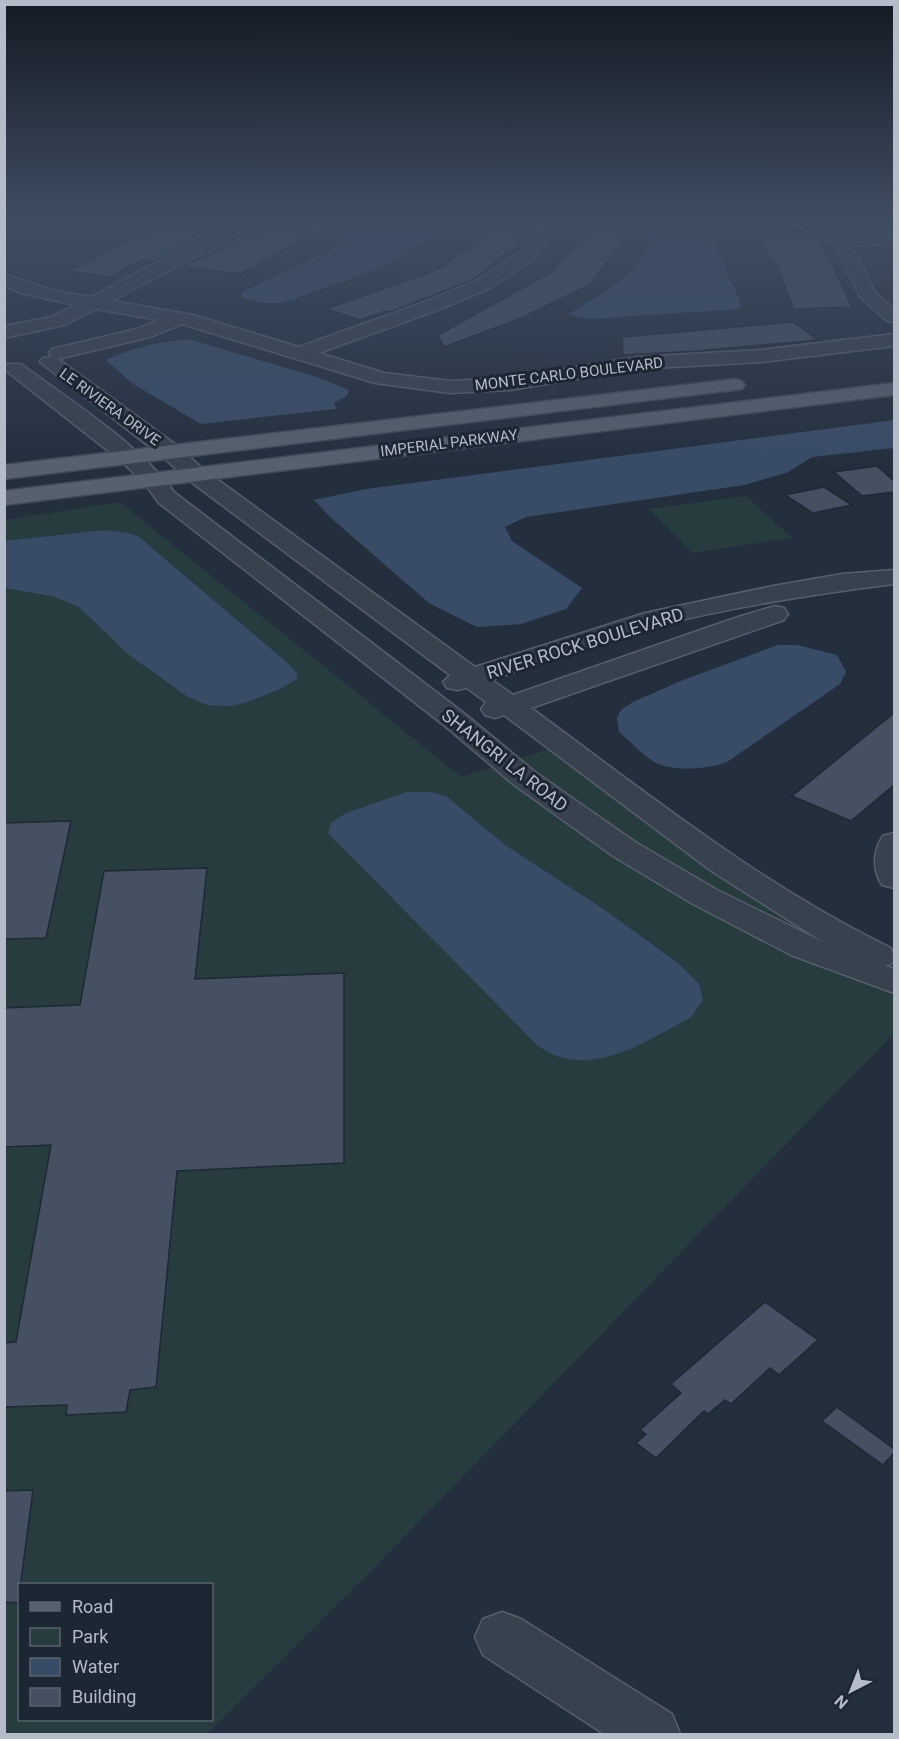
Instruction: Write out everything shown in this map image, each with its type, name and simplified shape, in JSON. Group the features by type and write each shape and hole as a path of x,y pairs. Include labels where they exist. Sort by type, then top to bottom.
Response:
{"main road":[{"name":"IMPERIAL PARKWAY","path":"4,472 753,383"},
{"name":"IMPERIAL PARKWAY","path":"4,498 894,389"}],"street":[{"name":"MONTE CARLO BOULEVARD","path":"86,302 160,315 242,334 382,379 417,384 472,387 510,384 637,363 761,356 894,340"},
{"path":"301,353 440,302"},
{"path":"877,302 894,317"},
{"path":"4,332 57,321 90,303"},
{"path":"48,351 122,331 160,315"},
{"path":"4,346 48,351 143,333 179,319"},
{"name":"LE RIVIERA DRIVE","path":"9,368 48,351 195,474"},
{"name":"LE RIVIERA DRIVE","path":"9,368 129,456 153,479"},
{"path":"195,474 511,705 722,863 826,930 894,964"},
{"name":"SHANGRI LA ROAD","path":"153,479 167,498 455,720 524,778 624,849 705,897 803,946 894,982"},
{"name":"RIVER ROCK BOULEVARD","path":"418,692 473,677 645,621 773,594 842,582 894,577"},
{"name":"RIVER ROCK BOULEVARD","path":"455,720 511,705 590,679 734,625 812,606 894,596"},
{"path":"616,631 655,656"},
{"path":"551,652 590,679"},
{"path":"894,843 892,846 894,878"},
{"path":"502,1637 652,1734"}],"green space":[{"path":"746,496 792,538 692,553 649,509"},
{"path":"120,502 461,777 494,767 794,954 894,994 894,1033 376,1566 207,1734 5,1734 5,520"},
{"path":"552,748 848,953 762,915 676,869 593,816 518,759"}],"water":[{"path":"587,302 740,302 741,309 588,319 569,314"},
{"path":"188,339 317,377 349,390 347,396 334,403 336,409 201,424 133,384 106,360 146,346"},
{"path":"894,420 894,448 812,457 786,473 744,485 526,517 505,527 512,541 582,588 566,609 521,624 477,627 429,603 331,518 314,500 366,489"},
{"path":"105,530 129,533 139,537 283,659 297,673 297,679 278,690 245,703 229,706 207,705 188,697 129,655 79,607 52,596 5,588 5,541"},
{"path":"778,645 797,645 837,655 846,672 840,684 727,762 692,768 664,766 646,757 619,732 617,718 621,710 633,702 683,680"},
{"path":"407,792 430,792 446,796 505,845 602,908 678,963 699,984 703,1000 691,1017 628,1050 611,1056 577,1060 559,1057 538,1046 328,833 331,823 346,813"}],"building":[{"path":"346,302 415,302 360,320 326,309"},
{"path":"497,302 554,302 519,319 444,347 438,335"},
{"path":"791,302 850,302 852,307 794,309"},
{"path":"793,322 818,340 623,355 622,337"},
{"path":"877,466 894,481 894,492 862,496 834,472"},
{"path":"824,487 852,505 813,513 785,495"},
{"path":"894,713 894,785 851,821 792,796"},
{"path":"71,821 46,938 4,939 4,823"},
{"path":"207,868 195,979 344,973 344,1163 177,1171 156,1387 130,1390 126,1412 66,1415 67,1405 4,1407 4,1343 16,1342 51,1145 4,1147 4,1008 80,1005 104,871"},
{"path":"765,1302 818,1340 779,1375 770,1368 731,1404 725,1400 708,1414 704,1411 656,1458 636,1443 646,1434 640,1430 681,1393 671,1384"},
{"path":"837,1407 894,1449 894,1453 883,1465 822,1421"},
{"path":"33,1490 21,1583 18,1583 18,1603 4,1602 4,1491"}]}
